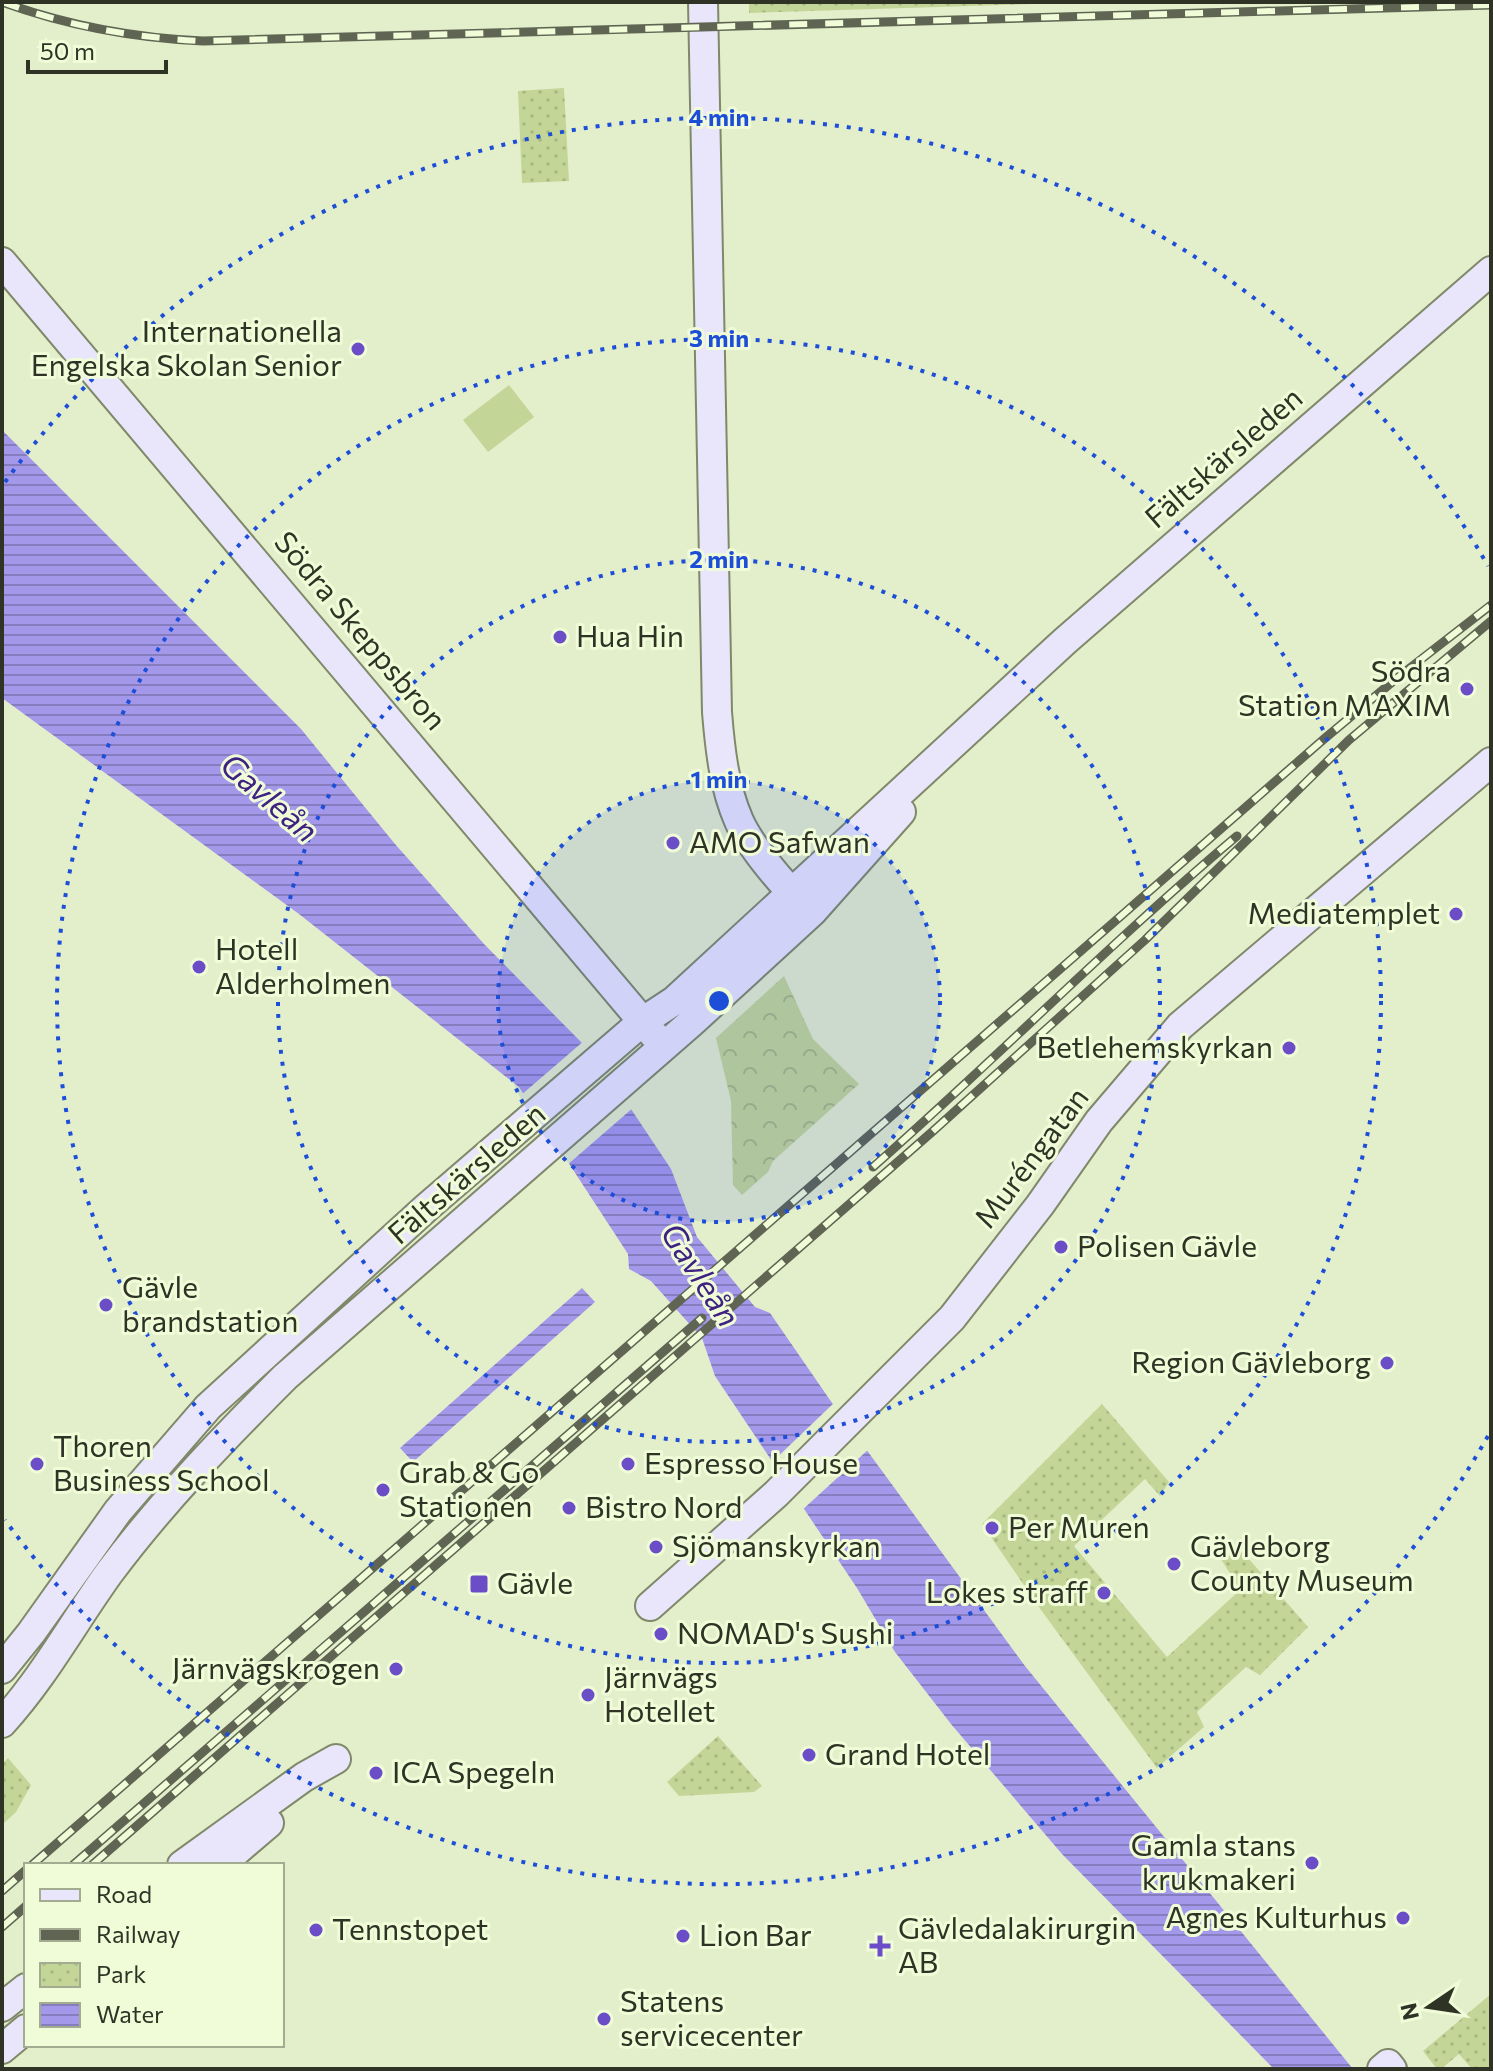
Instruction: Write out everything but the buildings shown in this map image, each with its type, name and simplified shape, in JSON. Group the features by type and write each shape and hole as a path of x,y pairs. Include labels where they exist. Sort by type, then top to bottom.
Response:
{"street":[{"path":"703,2 718,725 728,786 740,823 790,892 812,912"},
{"name":"Södra Skeppsbron","path":"2,262 664,1046"},
{"name":"Fältskärsleden","path":"2,1669 118,1511 208,1407 426,1208 642,1022 674,1001 1002,698 1491,271"},
{"name":"Fältskärsleden","path":"2,1723 55,1656 107,1576 146,1526 230,1432 285,1377 664,1046 812,912 1002,698"},
{"name":"Muréngatan","path":"650,1606 783,1488 952,1318 1040,1205 1099,1121 1180,1026 1491,762"},
{"path":"185,1863 304,1777 336,1759 222,1863"},
{"path":"2,2007 24,1990"},
{"path":"2,2049 24,2031"}],"green space":[{"path":"749,2 1098,2 749,13"},
{"path":"564,88 569,181 522,183 518,91"},
{"path":"509,385 534,417 488,452 463,420"},
{"path":"784,976 813,1039 859,1084 773,1161 768,1172 742,1195 733,1185 731,1101 716,1038"},
{"path":"1102,1404 1169,1482 1160,1496 1145,1479 1074,1546 1167,1657 1240,1590 1221,1559 1242,1551 1308,1627 1260,1675 1246,1667 1197,1712 1204,1727 1157,1768 982,1524"},
{"path":"718,1736 762,1786 754,1792 679,1796 667,1782"},
{"path":"8,1758 31,1785 16,1812 2,1825 2,1764"},
{"path":"1491,1994 1491,2069 1472,2069 1459,2054 1437,2069 1423,2051"}],"water":[{"name":"Gavleån","path":"2,430 301,729 395,844 484,944 581,1042 671,1169 697,1237 755,1307 770,1313 1025,1666 1353,2069 1274,2069 1062,1854 951,1724 895,1652 857,1588 715,1376 702,1338 651,1281 629,1269 628,1254 519,1087 299,914 2,698"},
{"path":"582,1288 595,1302 413,1462 400,1448"}],"pier":[{"path":"585,1040 634,1107 566,1166 520,1096"},
{"path":"836,1401 870,1448 800,1512 769,1465"}],"railway":[{"path":"2,2 101,29 203,41 1491,5"},
{"path":"34,1863 1324,739 1491,605"},
{"path":"94,1863 932,1132 1145,940 1349,740 1491,621"},
{"path":"873,1167 1144,917 1237,836"},
{"path":"75,1863 702,1318"},
{"path":"2,1891 24,1872"},
{"path":"2,1927 24,1908"}],"place":[{"name":"Internationella Engelska Skolan Senior","path":"358,349"},
{"name":"Hua Hin","path":"560,637"},
{"name":"Södra Station MAXIM","path":"1467,689"},
{"name":"AMO Safwan","path":"673,843"},
{"name":"Mediatemplet","path":"1456,914"},
{"name":"Hotell Alderholmen","path":"199,967"},
{"name":"Betlehemskyrkan","path":"1289,1048"},
{"name":"Polisen Gävle","path":"1061,1247"},
{"name":"Gävle brandstation","path":"106,1305"},
{"name":"Region Gävleborg","path":"1387,1363"},
{"name":"Thoren Business School","path":"37,1464"},
{"name":"Espresso House","path":"628,1464"},
{"name":"Grab & Go Stationen","path":"383,1490"},
{"name":"Bistro Nord","path":"569,1508"},
{"name":"Per Muren","path":"992,1528"},
{"name":"Sjömanskyrkan","path":"656,1547"},
{"name":"Gävleborg County Museum","path":"1174,1564"},
{"name":"Gävle","path":"479,1584"},
{"name":"Lokes straff","path":"1104,1593"},
{"name":"NOMAD's Sushi","path":"661,1634"},
{"name":"Järnvägskrogen","path":"396,1669"},
{"name":"Järnvägs Hotellet","path":"588,1695"},
{"name":"Grand Hotel","path":"809,1755"},
{"name":"ICA Spegeln","path":"376,1773"},
{"name":"Gamla stans krukmakeri","path":"1312,1863"},
{"name":"Agnes Kulturhus","path":"1403,1918"},
{"name":"Tennstopet","path":"316,1930"},
{"name":"Lion Bar","path":"683,1936"},
{"name":"Gävledalakirurgin AB","path":"880,1946"},
{"name":"Statens servicecenter","path":"604,2019"}]}
